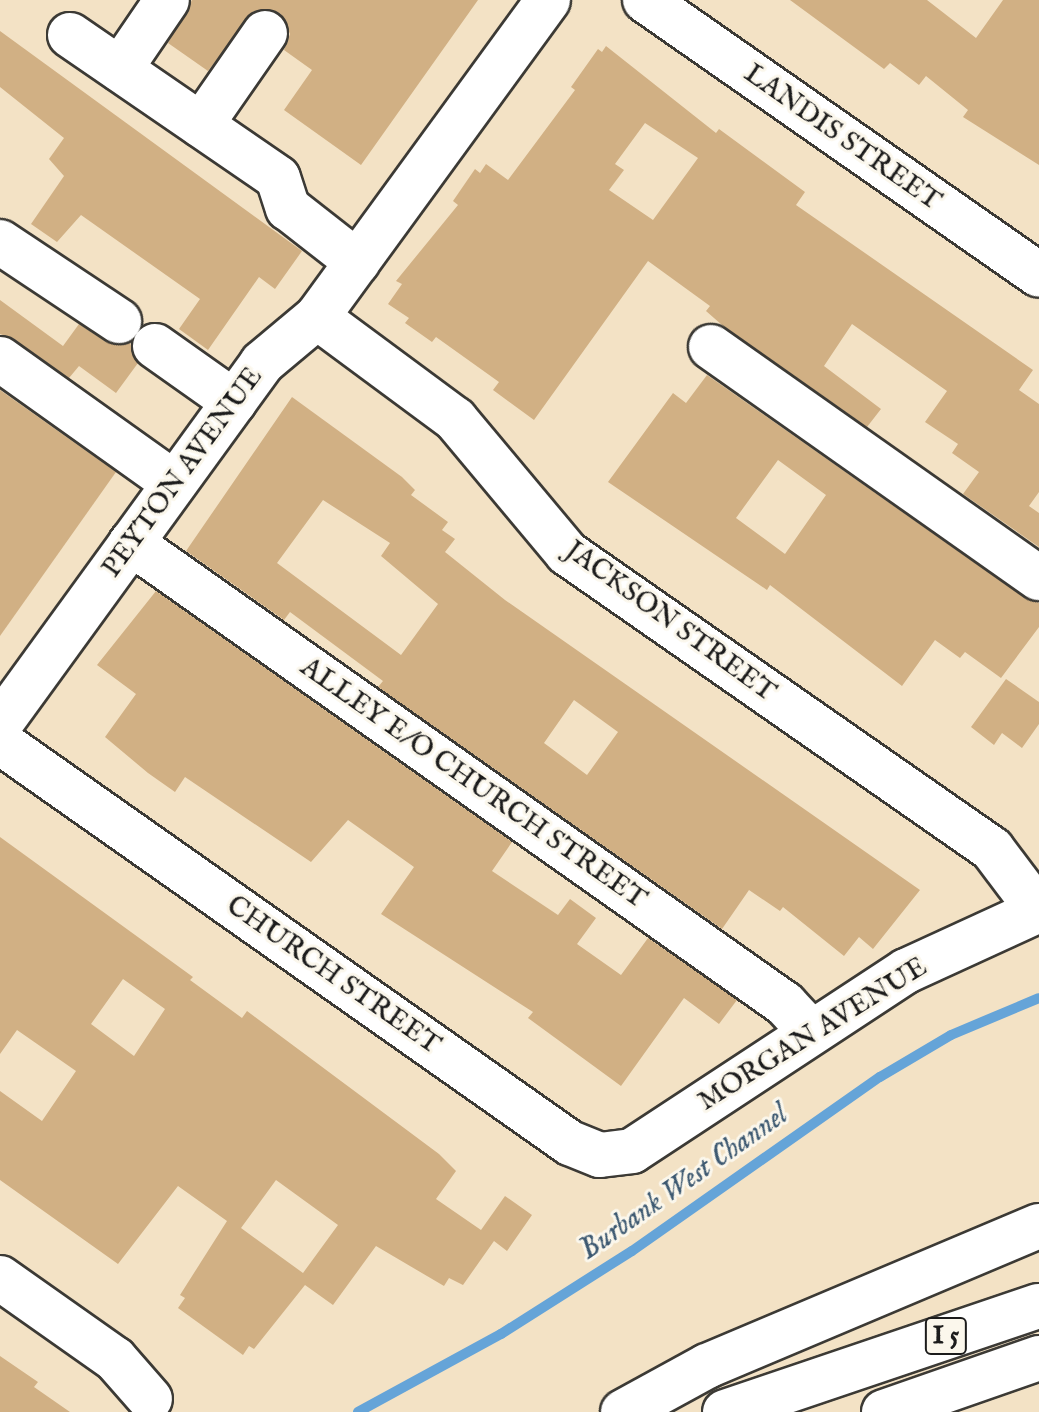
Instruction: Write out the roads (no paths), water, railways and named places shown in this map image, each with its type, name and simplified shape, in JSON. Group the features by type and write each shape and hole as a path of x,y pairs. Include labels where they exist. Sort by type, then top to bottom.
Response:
{"main road":[{"path":"120,69 167,0"},
{"name":"PEYTON AVENUE","path":"0,724 262,363 317,317 548,0"},
{"name":"LANDIS STREET","path":"645,0 1039,275"},
{"path":"201,125 265,33"},
{"path":"70,35 278,178 288,208 357,262"},
{"path":"0,242 119,321"},
{"name":"JACKSON STREET","path":"317,317 455,419 567,553 992,849 1038,910"},
{"path":"155,346 234,402"},
{"path":"711,347 1039,578"},
{"path":"0,359 174,483"},
{"name":"ALLEY E/O CHURCH STREET","path":"131,543 785,1004 810,1031"},
{"name":"CHURCH STREET","path":"0,742 570,1143 612,1156 632,1151 675,1122"},
{"name":"MORGAN AVENUE","path":"675,1122 906,971 1038,910"},
{"path":"623,1412 707,1366 1039,1226"},
{"path":"0,1278 115,1359 150,1399"},
{"name":"I 5","path":"725,1412 1039,1306"},
{"path":"884,1412 1039,1358"}],"waterway":[{"name":"Burbank West Channel","path":"358,1412 501,1334 632,1251 880,1077 951,1035 1039,998"}]}
